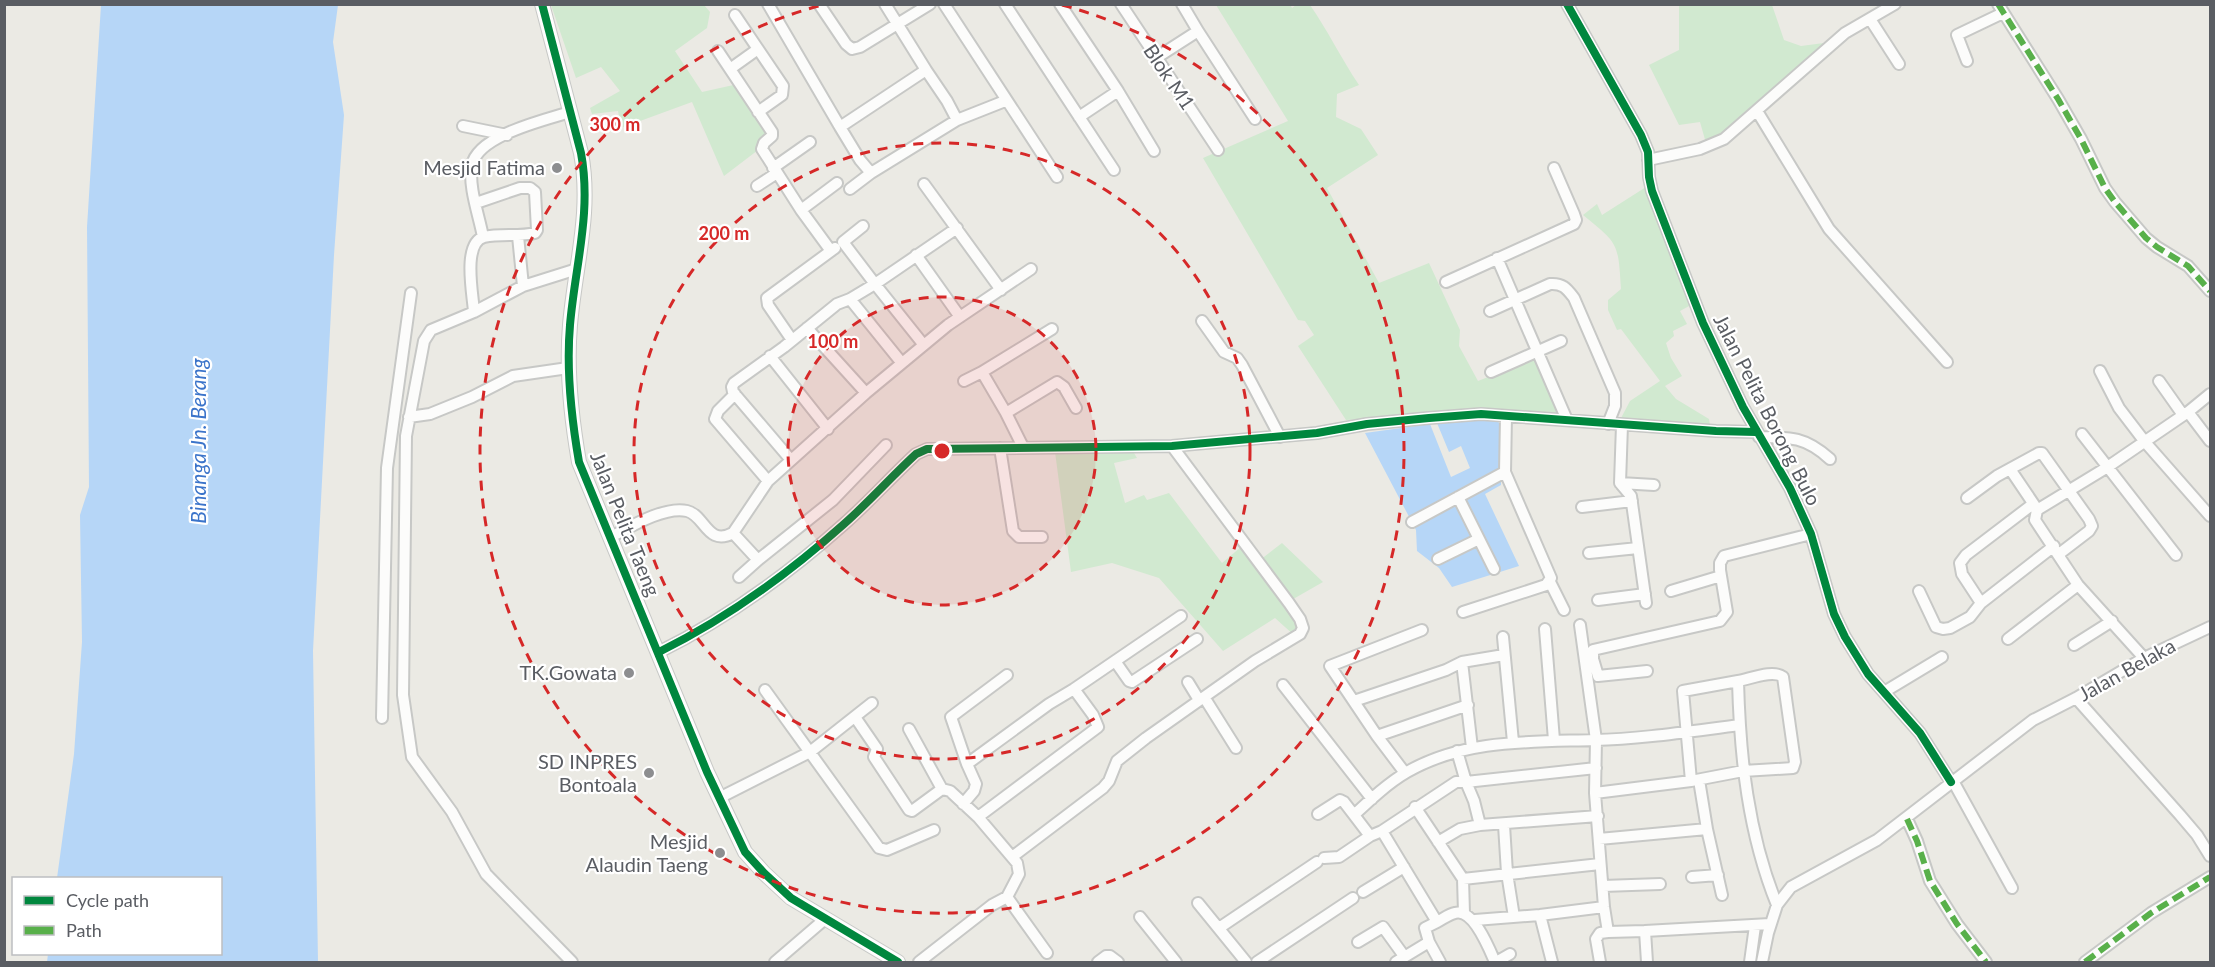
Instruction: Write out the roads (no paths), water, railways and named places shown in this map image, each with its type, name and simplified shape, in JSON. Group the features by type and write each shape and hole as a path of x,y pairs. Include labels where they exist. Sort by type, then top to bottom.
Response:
{"street":[{"name":"Jalan Pelita Taeng","path":"542,4 585,176 586,203 570,323 568,368 572,423 579,462 719,798 745,852 791,898 898,963"},
{"path":"768,4 840,127 871,174"},
{"path":"819,4 846,44 852,49 860,47 930,4"},
{"path":"885,4 957,120"},
{"path":"944,4 988,70 1005,101 1057,177"},
{"path":"1005,4 1114,170"},
{"path":"1060,4 1118,91 1154,151"},
{"name":"Blok M1","path":"1121,4 1218,150"},
{"path":"1182,4 1256,119"},
{"name":"Jalan Pelita Borong Bulo","path":"1568,4 1641,135 1648,152 1652,190 1703,323 1758,434 1790,488 1811,534 1834,614 1858,661 1920,733 1952,782 2013,888"},
{"path":"1648,160 1670,157 1716,144 1845,33 1895,4"},
{"path":"1967,62 1957,35 2000,9 2058,99 2105,188 2146,238 2188,266 2211,291"},
{"path":"735,15 783,86 784,92 780,98 758,112"},
{"path":"1870,19 1899,64"},
{"path":"1156,58 1198,32"},
{"path":"730,69 758,49"},
{"path":"718,51 772,133 772,137 764,143 762,149 801,210 831,251"},
{"path":"840,127 926,69"},
{"path":"1079,117 1118,91"},
{"path":"850,189 957,120 1005,101"},
{"path":"1757,111 1829,229 1947,362"},
{"path":"483,237 471,173 474,157 479,151 516,129 570,112"},
{"path":"463,126 507,135"},
{"path":"757,186 810,142"},
{"path":"1446,282 1574,224 1575,214 1554,168"},
{"path":"801,210 837,183"},
{"path":"924,184 1001,290"},
{"path":"474,312 470,257 474,244 483,237 518,236 535,233 537,230 533,190 527,187 476,203"},
{"path":"792,340 768,305 767,298 863,226"},
{"path":"791,460 735,394 732,389 734,383 837,303 850,299 875,284 957,228"},
{"path":"518,236 523,286"},
{"path":"843,242 923,344"},
{"path":"916,255 960,317"},
{"path":"1497,258 1567,420"},
{"path":"572,963 486,874 452,812 412,758 403,695 406,436 424,341 431,330 474,312 523,286 577,268"},
{"path":"611,537 653,517 682,511 693,514 715,535 724,537 734,533 768,481 866,393 923,344 1031,269"},
{"path":"1490,311 1545,286 1557,284 1567,288 1574,298 1615,393 1615,406 1608,424"},
{"path":"382,718 387,468 411,293"},
{"path":"850,299 901,362"},
{"path":"1202,321 1224,352 1237,358 1242,365 1280,437"},
{"path":"807,328 866,393"},
{"path":"964,381 1052,329"},
{"path":"1491,372 1561,341"},
{"path":"400,370 422,351"},
{"path":"770,356 828,429"},
{"path":"409,417 430,414 472,397 513,376 568,368"},
{"path":"2100,371 2119,408 2145,442 2211,516"},
{"path":"982,372 1006,412 1023,447"},
{"path":"2158,381 2211,441"},
{"path":"1006,412 1057,382 1064,387 1076,408"},
{"path":"735,394 718,411 716,419 768,481"},
{"path":"1981,603 1962,574 1960,566 1962,559 2035,507 2106,468 2186,414 2211,394"},
{"path":"659,652 692,636 791,569 843,525 916,454 927,449 1172,446 1280,437 1429,417 1481,414 1789,437 1803,440 1819,449 1830,459"},
{"path":"1506,416 1505,472 1508,483 1545,562 1551,578 1550,582 1564,610"},
{"path":"1598,600 1645,599 1631,496 1620,483 1622,425"},
{"path":"2082,434 2106,468 2176,555"},
{"path":"740,576 832,500 886,445"},
{"path":"1012,856 1103,788 1109,781 1117,761 1255,661 1300,634 1303,628 1289,603 1172,446"},
{"path":"1000,448 1012,531 1019,537 1042,537"},
{"path":"1919,591 1939,629 1950,628 1975,613 1981,603 2056,550 2089,531 2092,526 2041,453 1997,476 1967,498"},
{"path":"2010,469 2035,507 2035,520 2078,585 2144,658"},
{"path":"1412,522 1505,472"},
{"path":"1620,483 1654,485"},
{"path":"1458,497 1494,569"},
{"path":"1582,507 1632,501"},
{"path":"734,533 758,560"},
{"path":"1647,671 1598,676 1593,650 1720,621 1726,615 1728,608 1720,563 1724,556 1811,534"},
{"path":"1438,559 1479,539"},
{"path":"1589,553 1638,548"},
{"path":"1671,591 1721,576"},
{"path":"1463,612 1550,582"},
{"path":"2008,639 2078,585"},
{"path":"968,764 1049,704 1181,616"},
{"path":"2074,645 2112,621"},
{"path":"1580,625 1596,740 1595,793 1608,932"},
{"name":"Jalan Belaka","path":"1777,905 1791,887 1852,855 1907,819 2025,725 2144,658 2211,627"},
{"path":"1545,629 1554,740"},
{"path":"1406,773 1377,736 1330,666 1422,630"},
{"path":"1503,637 1513,742"},
{"path":"1115,661 1132,682 1197,639"},
{"path":"1354,701 1446,670 1462,662 1504,655"},
{"path":"1884,692 1942,657"},
{"path":"1462,662 1472,748"},
{"path":"1595,793 1695,781 1743,771 1794,767 1783,677 1778,673 1683,691 1686,731 1695,781 1722,895"},
{"path":"963,804 974,791 976,784 951,717 1007,675"},
{"path":"1738,681 1743,771 1767,880 1777,905 1770,924 1762,963"},
{"path":"1188,682 1202,698 1236,748"},
{"path":"1283,685 1372,799"},
{"path":"978,817 1098,727 1098,722 1074,689"},
{"path":"765,690 879,848 887,850 934,830"},
{"path":"2076,698 2198,836 2211,856"},
{"path":"719,798 810,752 872,703"},
{"path":"1377,736 1468,705"},
{"path":"855,717 877,748 874,757 909,810 912,811 942,789"},
{"path":"1354,815 1406,773 1426,762 1457,751 1513,742 1596,740 1740,725"},
{"path":"909,729 942,789 950,791 978,817 1017,862 1019,874 1007,897 992,905 919,963"},
{"path":"1457,751 1480,825"},
{"path":"1219,928 1321,860 1340,857 1452,783 1596,768"},
{"path":"1318,814 1336,801 1342,800 1370,836"},
{"path":"1415,807 1463,879 1464,913"},
{"path":"1438,843 1460,829 1480,825 1504,825 1598,816"},
{"path":"1907,819 1930,881 1957,924 1986,963"},
{"path":"1504,825 1514,917"},
{"path":"1599,838 1707,829"},
{"path":"1382,831 1437,922"},
{"path":"1463,879 1600,864"},
{"path":"1364,892 1404,867"},
{"path":"1692,877 1718,875"},
{"path":"2085,963 2151,914 2211,877"},
{"path":"1603,886 1660,885"},
{"path":"1007,897 1047,953"},
{"path":"1257,963 1353,898"},
{"path":"1198,903 1246,963"},
{"path":"1474,920 1604,907"},
{"path":"1440,963 1429,942 1425,928 1456,912 1464,913 1474,920 1496,963 1510,954"},
{"path":"1540,915 1552,963"},
{"path":"1140,917 1176,963"},
{"path":"775,963 825,919"},
{"path":"1600,963 1596,939 1600,933 1770,924"},
{"path":"1358,942 1381,926 1400,959 1429,942"},
{"path":"1750,963 1755,926"},
{"path":"1645,932 1647,963"},
{"path":"1098,963 1106,956 1110,956 1118,963"}],"water":[{"name":"Binanga Jn. Berang","path":"101,5 338,5 333,42 344,115 334,255 313,651 318,962 47,962 48,955 222,955 222,877 57,877 74,754 82,642 80,515 89,487 87,227"},
{"path":"1475,418 1495,420 1501,424 1501,485 1485,494 1519,566 1452,587 1439,568 1417,551 1416,530 1365,433 1430,424 1451,477 1470,468 1461,446 1449,452 1437,423"}],"place":[{"name":"Mesjid Fatima","path":"557,168"},
{"name":"TK.Gowata","path":"629,673"},
{"name":"SD INPRES Bontoala","path":"649,773"},
{"name":"Mesjid Alaudin Taeng","path":"720,853"}]}
